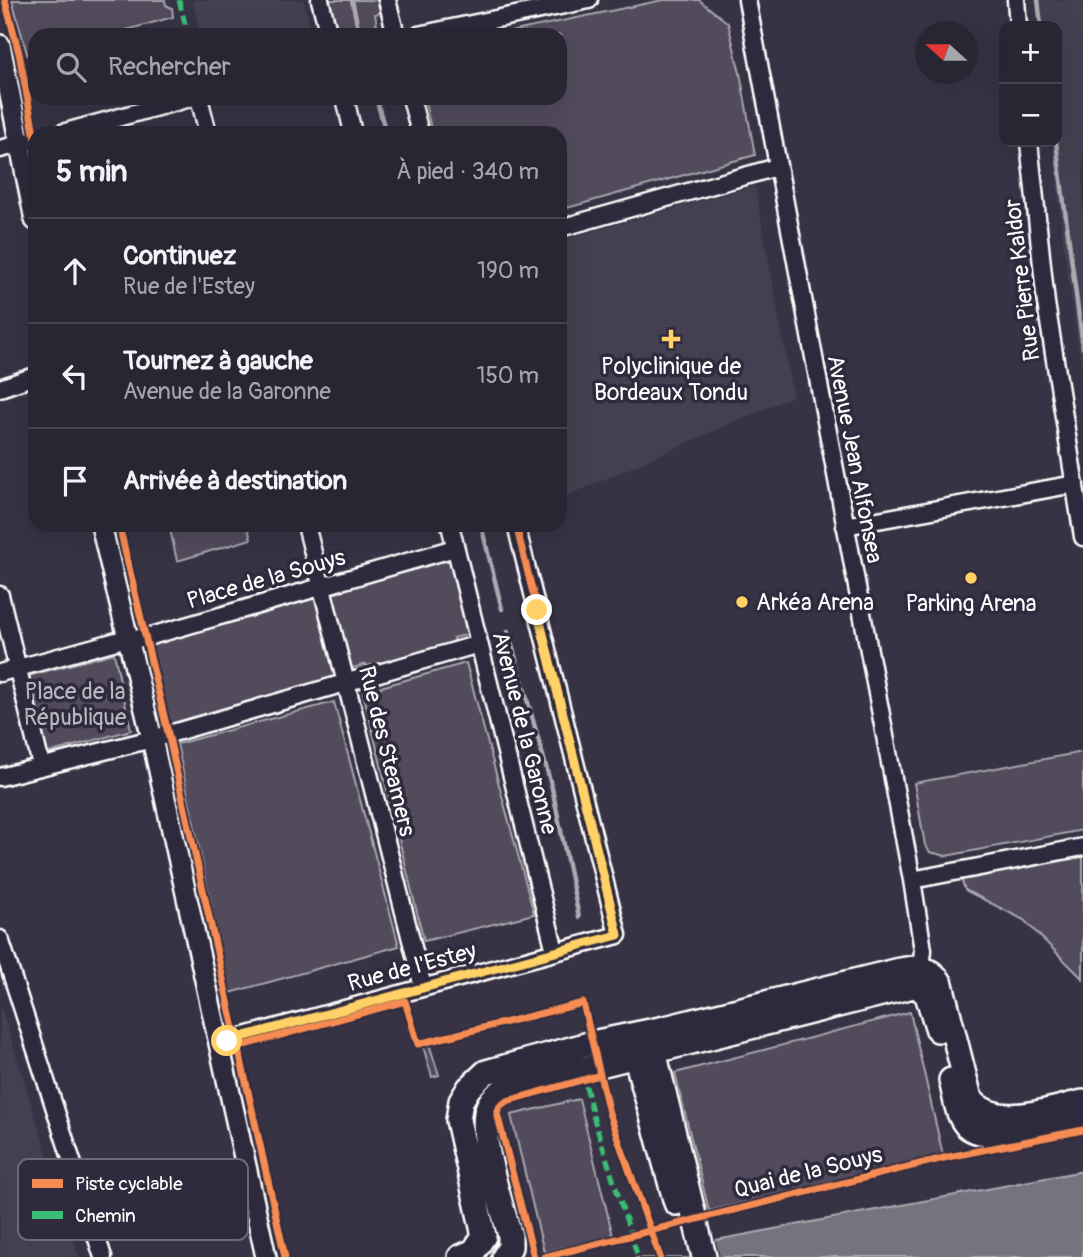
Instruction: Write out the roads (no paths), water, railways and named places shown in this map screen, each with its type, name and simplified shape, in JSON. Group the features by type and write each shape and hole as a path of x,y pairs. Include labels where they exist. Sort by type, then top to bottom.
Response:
{"main road":[{"path":"460,1257 474,1251 484,1236 458,1120 461,1101 469,1088 486,1072 503,1066 642,1044 920,977 931,970 941,984 970,1098 977,1108 988,1114 1013,1116 1083,1102"},
{"path":"920,977 931,1004 960,1115 967,1126 977,1133 989,1135 1083,1119"},
{"path":"642,1044 690,1257"},
{"path":"505,1257 510,1247 510,1236 485,1137 486,1113 490,1102 497,1093 505,1089 642,1044"},
{"path":"656,1102 704,1257"}],"street":[{"path":"320,0 327,28"},
{"path":"387,0 394,28"},
{"path":"452,28 589,0"},
{"name":"Avenue Jean Alfonsea","path":"747,0 912,880 923,950 920,977"},
{"path":"1016,0 1018,21"},
{"path":"0,45 28,189"},
{"path":"88,126 164,105"},
{"path":"201,105 206,126"},
{"path":"347,105 351,126"},
{"path":"413,105 418,126"},
{"name":"Rue Pierre Kaldor","path":"1030,147 1046,303 1083,537"},
{"path":"567,226 777,167"},
{"path":"0,388 28,378"},
{"path":"845,526 1075,484"},
{"path":"103,532 152,739 244,1159"},
{"name":"Rue des Steamers","path":"308,532 423,988"},
{"name":"Avenue de la Garonne","path":"452,532 555,951"},
{"name":"Avenue de la Garonne","path":"518,532 618,935"},
{"name":"Place de la Souys","path":"0,673 144,638 455,548"},
{"path":"0,595 41,765"},
{"path":"0,777 152,739 479,644"},
{"path":"912,880 1083,847"},
{"name":"Rue de l'Estey","path":"219,1043 618,935"},
{"path":"0,939 71,1159"},
{"path":"248,1175 266,1257"},
{"path":"97,1240 103,1257"}],"waterway":[{"path":"352,0 358,28"},
{"path":"1038,0 1040,21"},
{"path":"378,105 384,126"},
{"path":"1057,147 1083,348"},
{"path":"483,532 502,609"},
{"path":"508,631 552,788 579,917"}],"place":[{"name":"Polyclinique de Bordeaux Tondu","path":"671,339"},
{"name":"Parking Arena","path":"971,578"},
{"name":"Arkéa Arena","path":"742,602"}],"park label":[{"name":"Place de la République","path":"75,704"}]}
